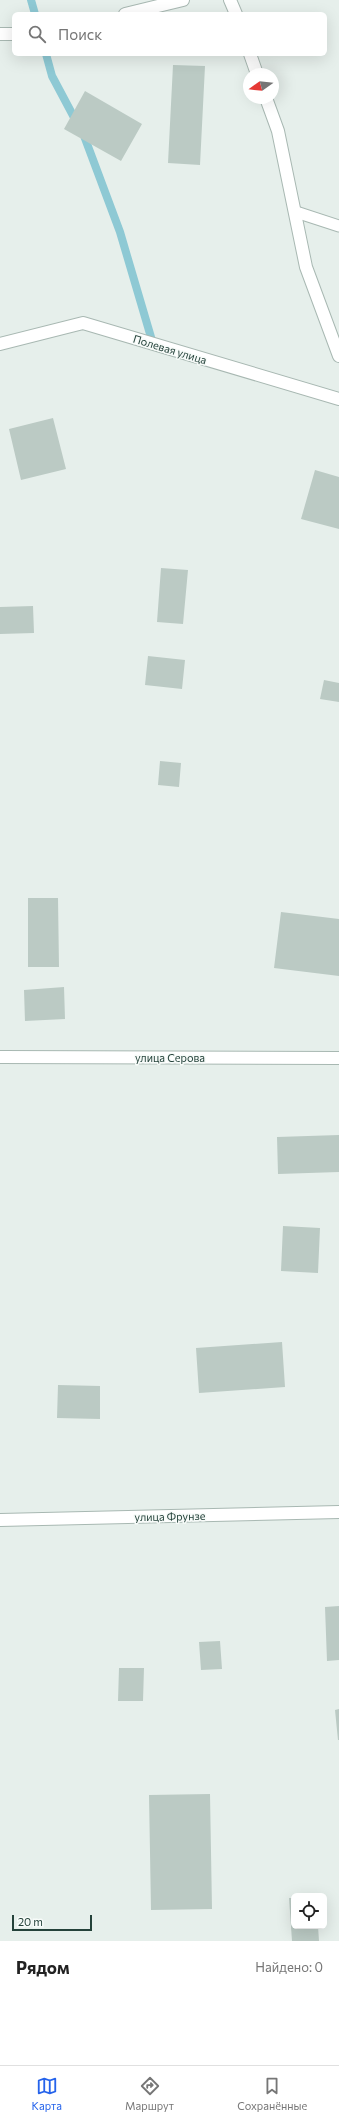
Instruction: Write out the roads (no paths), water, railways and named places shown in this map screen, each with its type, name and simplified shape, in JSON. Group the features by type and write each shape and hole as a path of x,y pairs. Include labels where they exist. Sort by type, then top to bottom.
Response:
{"street":[{"path":"133,12 183,0"},
{"path":"230,0 235,12"},
{"path":"0,34 12,34"},
{"path":"251,56 255,68"},
{"path":"268,104 278,131 306,266 339,356"},
{"name":"Полевая улица","path":"0,344 83,323 339,399"},
{"name":"улица Серова","path":"0,1057 339,1058"},
{"name":"улица Фрунзе","path":"0,1520 339,1512"}],"lane":[{"path":"296,212 339,226"}],"waterway":[{"path":"31,0 34,12"},
{"path":"47,56 52,76 77,123"},
{"path":"83,133 120,232 153,344"}]}
